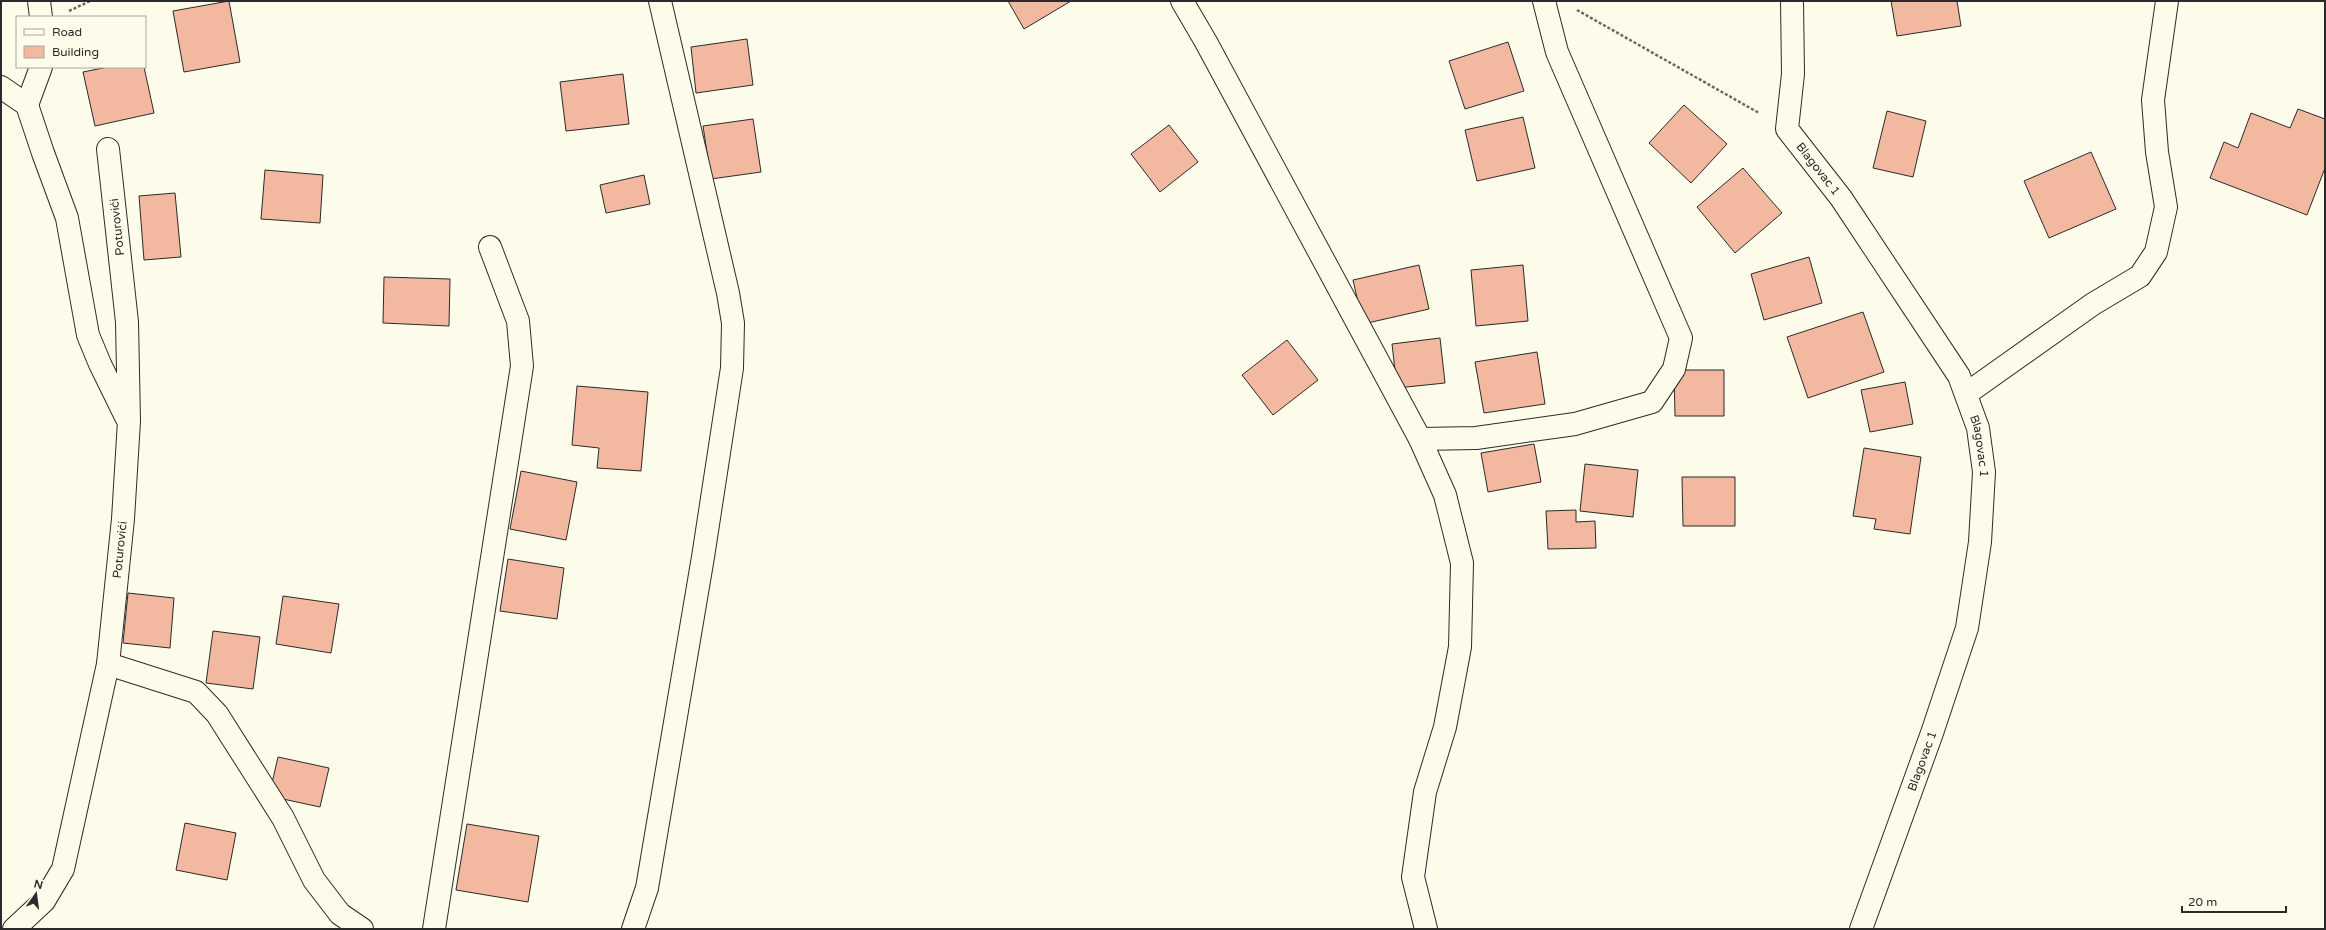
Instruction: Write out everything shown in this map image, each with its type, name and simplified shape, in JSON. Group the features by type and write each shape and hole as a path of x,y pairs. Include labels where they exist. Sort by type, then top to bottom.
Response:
{"street":[{"path":"39,1 41,16"},
{"path":"633,929 647,888 703,557 732,360 733,323 728,293 660,1"},
{"path":"1182,1 1210,49 1420,439 1445,494 1462,563 1460,648 1445,727 1425,792 1413,877 1426,929"},
{"path":"1420,439 1484,437 1574,424 1620,413 1652,402 1674,369 1681,338 1557,52 1544,1"},
{"path":"1787,129 1793,74 1792,1"},
{"path":"1966,394 2093,304 2140,276 2156,252 2166,207 2157,152 2153,100 2168,1"},
{"path":"41,68 27,105 42,153 67,218 88,335 100,364 129,421"},
{"path":"1,87 27,105"},
{"name":"Blagovac 1","path":"1787,129 1841,198 1959,376 1978,428 1984,472 1980,542 1967,628 1932,733 1862,929"},
{"name":"Poturovići","path":"14,929 44,901 63,869 108,664 123,519 129,421 127,322 108,149"},
{"path":"434,929 522,366 518,321 490,247"},
{"path":"108,664 196,692 217,714 283,818 314,880 340,914 362,929"}],"path":[{"path":"64,14 90,1"},
{"path":"1574,9 1787,129"}],"building":[{"path":"229,1 240,62 184,72 173,11"},
{"path":"1008,1 1071,1 1024,29"},
{"path":"1891,1 1957,1 1961,26 1897,36"},
{"path":"747,39 753,85 696,93 691,47"},
{"path":"1508,42 1524,91 1465,109 1449,61"},
{"path":"103,68 144,68 154,113 95,126 83,72"},
{"path":"623,74 629,124 566,131 560,82"},
{"path":"1684,105 1727,144 1691,183 1649,143"},
{"path":"2298,109 2325,119 2325,168 2307,215 2210,178 2224,142 2238,148 2251,113 2290,128"},
{"path":"1887,111 1926,121 1913,177 1873,168"},
{"path":"1523,117 1535,168 1477,181 1465,130"},
{"path":"753,119 761,172 711,179 703,126"},
{"path":"1169,125 1198,162 1160,192 1131,154"},
{"path":"2091,152 2116,209 2049,238 2024,181"},
{"path":"1743,168 1782,213 1735,253 1697,207"},
{"path":"265,170 323,175 320,223 261,219"},
{"path":"644,175 650,204 606,213 600,185"},
{"path":"175,193 181,257 144,260 139,196"},
{"path":"1809,257 1822,303 1764,320 1751,274"},
{"path":"1419,265 1429,309 1363,324 1353,280"},
{"path":"1523,265 1528,321 1476,326 1471,270"},
{"path":"384,277 450,279 449,326 383,323"},
{"path":"1863,312 1884,372 1808,398 1787,337"},
{"path":"1440,338 1445,383 1397,388 1392,344"},
{"path":"1287,340 1318,380 1273,415 1242,375"},
{"path":"1537,352 1545,404 1484,413 1475,362"},
{"path":"1674,370 1724,370 1724,416 1675,416"},
{"path":"1905,382 1913,424 1870,432 1861,390"},
{"path":"577,386 648,392 641,471 597,468 599,448 572,445"},
{"path":"1534,444 1541,482 1488,492 1481,453"},
{"path":"1864,448 1921,457 1910,534 1874,529 1876,519 1853,516"},
{"path":"1585,464 1638,470 1633,517 1580,511"},
{"path":"521,471 577,482 566,540 510,529"},
{"path":"1682,477 1735,477 1735,526 1683,526"},
{"path":"1576,510 1576,522 1595,521 1596,548 1548,549 1546,511"},
{"path":"508,559 564,568 557,619 500,611"},
{"path":"128,593 174,598 170,648 123,643"},
{"path":"283,596 339,604 331,653 276,644"},
{"path":"213,631 260,637 253,689 206,683"},
{"path":"278,757 329,768 320,807 269,796"},
{"path":"185,823 236,833 227,880 176,870"},
{"path":"467,824 539,836 528,902 456,890"}]}
